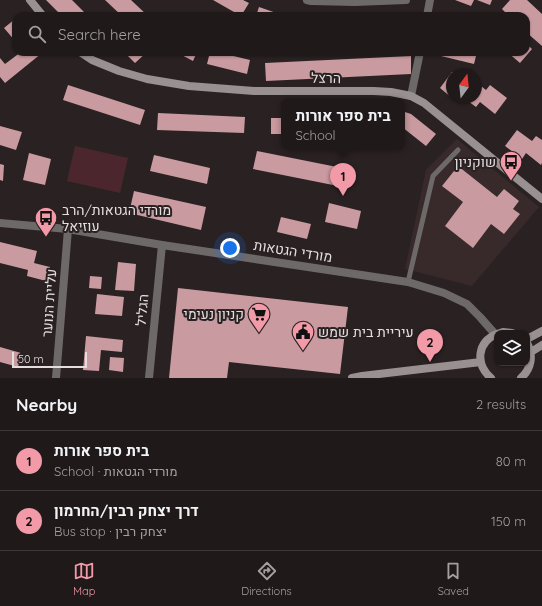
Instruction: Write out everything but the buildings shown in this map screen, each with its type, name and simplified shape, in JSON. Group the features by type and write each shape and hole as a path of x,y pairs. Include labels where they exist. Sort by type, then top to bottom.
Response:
{"street":[{"path":"30,0 40,12"},
{"path":"307,0 355,2 406,0"},
{"path":"428,12 430,0"},
{"name":"הרצל","path":"86,56 119,71 147,79 189,86 254,91 374,91 391,92 411,96 424,103 542,199"},
{"path":"411,96 419,56"},
{"name":"מורדי הגטאות","path":"0,223 68,229 162,245 408,282 444,293 467,304 494,331"},
{"name":"עליית הנוער","path":"56,378 68,229"},
{"name":"הגליל","path":"149,378 162,245"},
{"path":"530,337 542,331"},
{"path":"491,378 483,369 480,356 485,343 489,338 494,336"},
{"path":"521,378 530,366 531,352 542,345"},
{"path":"352,378 481,362"}],"lane":[{"path":"408,282 433,176 458,150"}],"shaded area":[{"name":"שוקניון","path":"457,139 539,207 472,286 405,269 426,170"},
{"path":"75,146 128,158 120,193 67,181"}],"place":[{"name":"שוקניון","path":"511,182"},
{"name":"בית ספר אורות","path":"343,196"},
{"name":"מורדי הגטאות/הרב עוזיאל","path":"46,238"},
{"name":"קניון נעימי","path":"259,334"},
{"name":"עיריית בית שמש","path":"303,352"},
{"name":"דרך יצחק רבין/החרמון","path":"430,362"}]}
